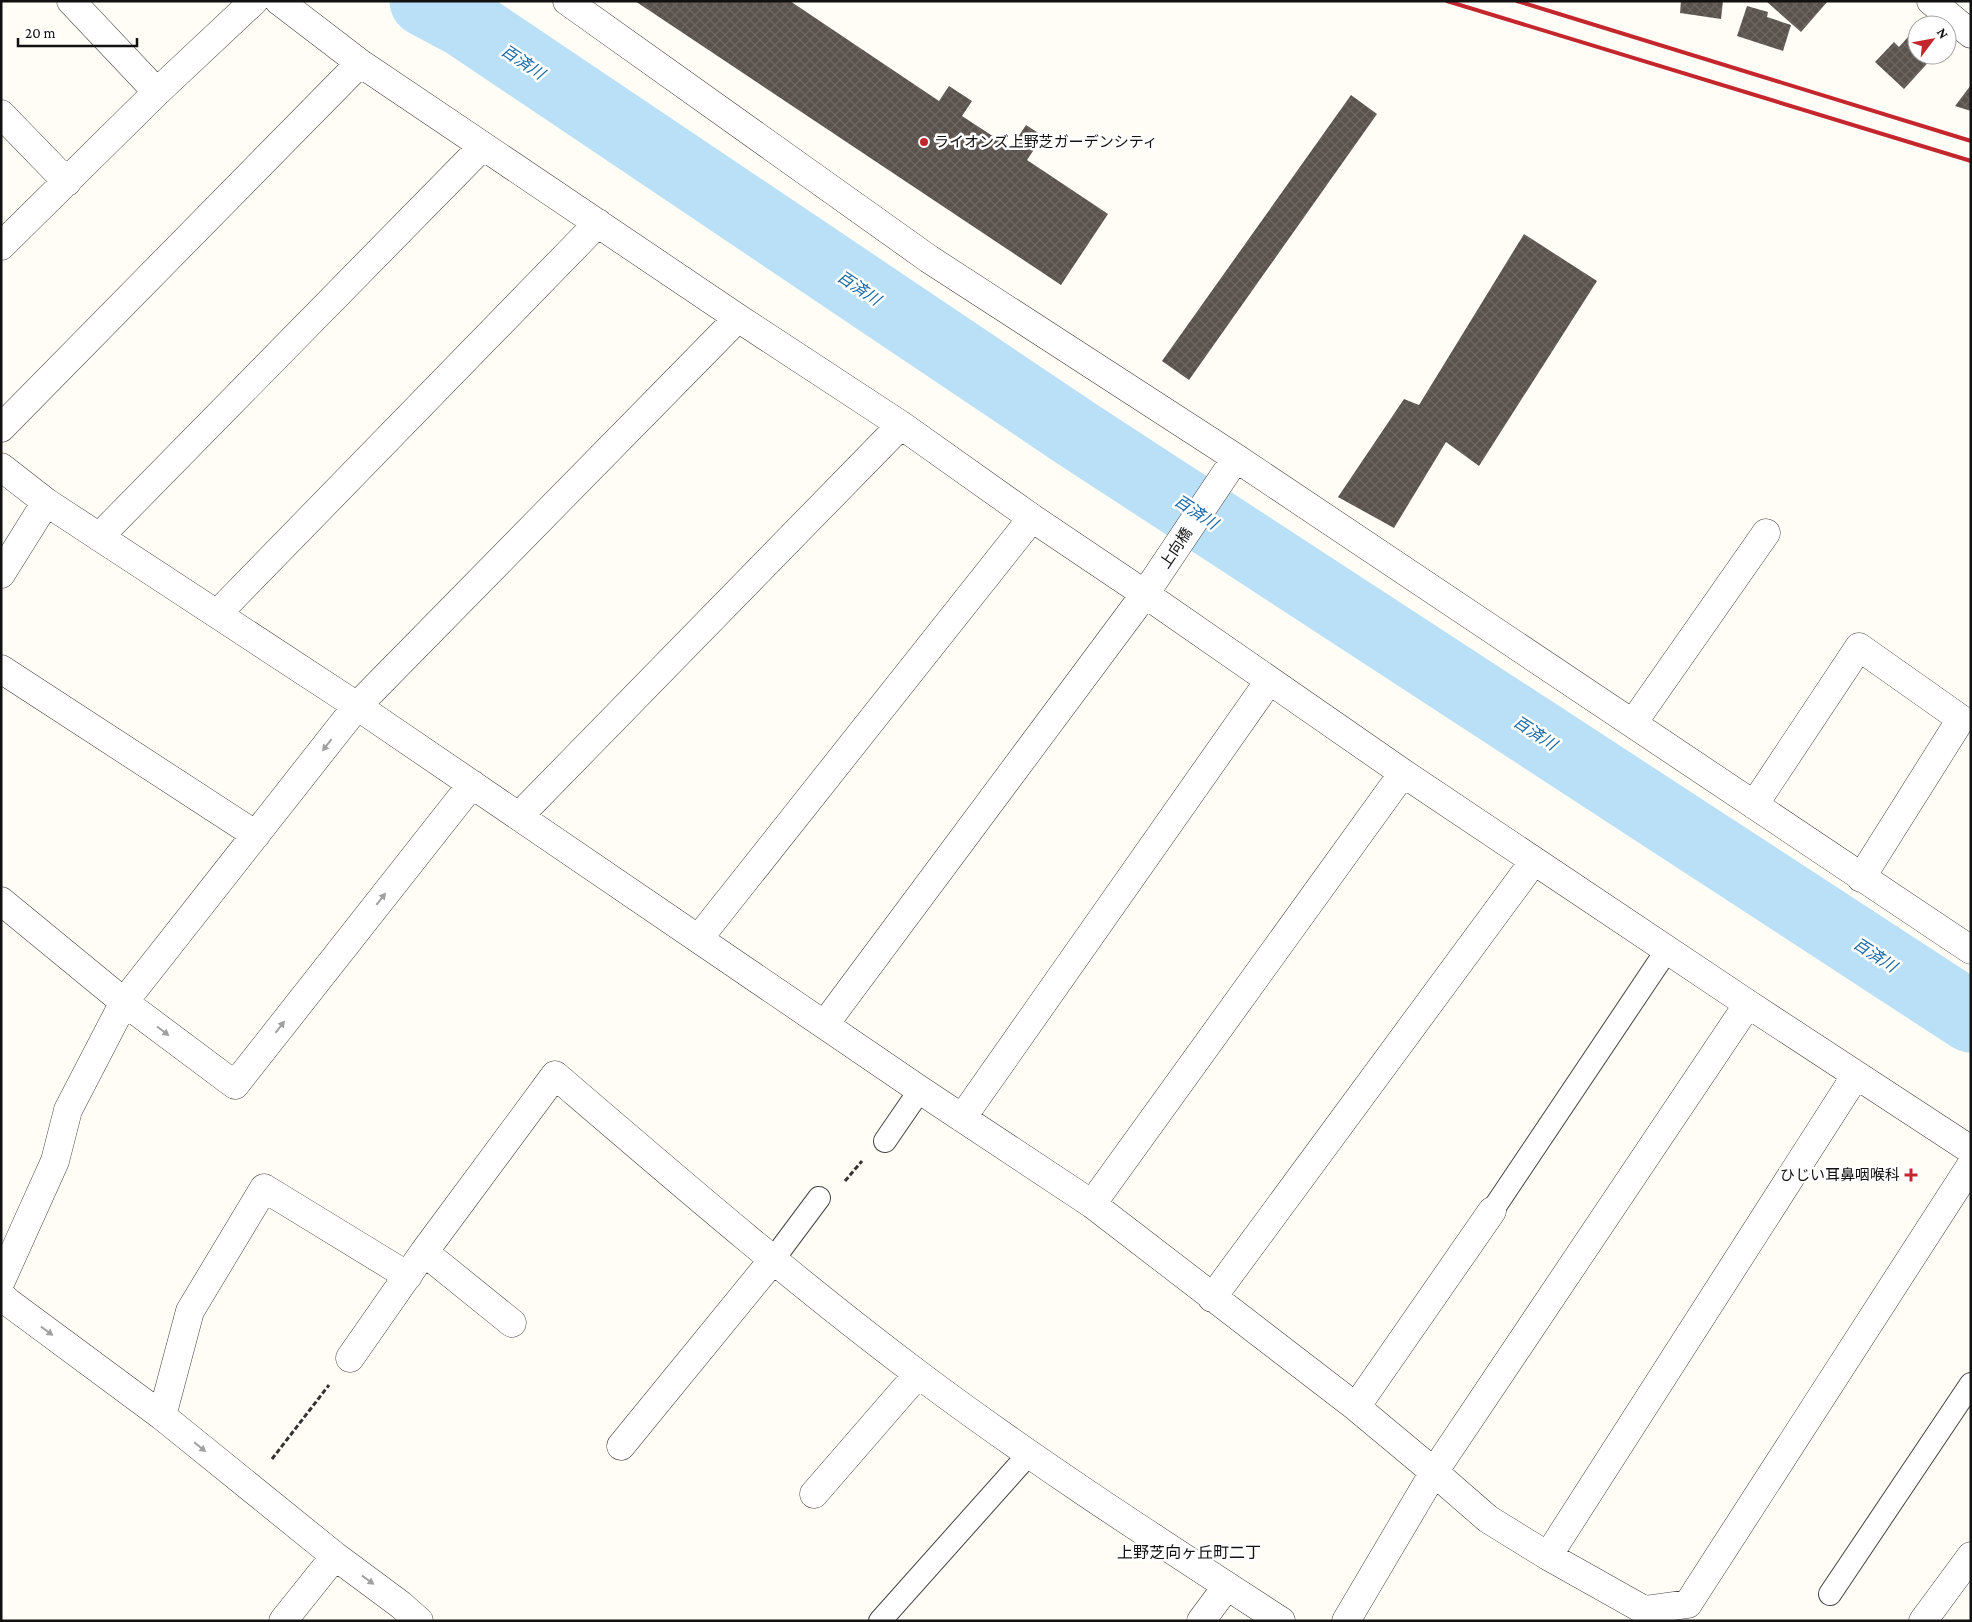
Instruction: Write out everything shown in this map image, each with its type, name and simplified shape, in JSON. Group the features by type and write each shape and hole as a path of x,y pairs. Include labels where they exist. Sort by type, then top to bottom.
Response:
{"street":[{"path":"71,1 157,92"},
{"path":"1,246 157,92 254,1"},
{"path":"279,1 360,63 738,318 901,425 1032,518 1152,584 1269,681 1534,862 1971,1150"},
{"path":"567,1 929,259 1232,465 1633,723 1861,878 1971,950"},
{"path":"1932,1 1971,34"},
{"path":"1,428 360,63"},
{"path":"1,114 66,182"},
{"path":"98,537 483,146"},
{"path":"217,614 598,223"},
{"path":"419,1621 401,1605 335,1556 162,1416 3,1299 55,1161 68,1110 124,1002 357,706 738,318"},
{"path":"519,816 901,425"},
{"name":"上向橋","path":"825,1024 1152,584 1232,465"},
{"path":"1,468 46,502 357,706 920,1090 1092,1204 1356,1407 1488,1519 1548,1556 1644,1610 1688,1604 1971,1165"},
{"path":"3,568 46,502"},
{"path":"699,938 1032,518"},
{"path":"1633,723 1766,532"},
{"path":"1754,805 1859,647 1962,719 1861,878"},
{"path":"1,669 256,835"},
{"path":"962,1118 1269,681"},
{"path":"1092,1204 1403,773"},
{"path":"1,901 124,1002 235,1084 472,784"},
{"path":"1212,1298 1534,862"},
{"path":"1346,1621 1434,1472 1748,1004"},
{"path":"350,1358 424,1252 555,1075 772,1261 918,1374 1028,1455 1281,1621"},
{"path":"1548,1556 1856,1075"},
{"path":"162,1416 190,1311 264,1188 408,1276"},
{"path":"1356,1407 1492,1211"},
{"path":"424,1252 512,1323"},
{"path":"621,1446 772,1261"},
{"path":"814,1494 918,1374"},
{"path":"283,1621 335,1556"},
{"path":"1923,1621 1971,1556"},
{"path":"1201,1621 1227,1586"}],"lane":[{"path":"1492,1211 1667,950"},
{"path":"885,1141 920,1090"},
{"path":"772,1261 819,1198"},
{"path":"1830,1594 1971,1384"},
{"path":"880,1621 1028,1455"}],"path":[{"path":"819,1198 834,1194 872,1150 885,1141"},
{"path":"250,1487 350,1358"}],"building":[{"name":"ライオンズ上野芝ガーデンシティ","path":"635,1 790,1 939,101 949,86 972,101 962,116 1011,148 1026,125 1043,136 1027,160 1108,214 1061,285"},
{"path":"1681,1 1723,1 1721,19 1680,13"},
{"path":"1766,1 1828,1 1801,32"},
{"path":"1747,6 1768,12 1767,17 1791,25 1783,51 1737,36"},
{"path":"1907,38 1907,65 1926,65 1904,89 1875,62 1894,42 1899,47"},
{"path":"1971,85 1971,111 1955,106"},
{"path":"1351,95 1377,114 1189,380 1162,361"},
{"path":"1524,234 1597,281 1479,466 1446,442 1394,528 1338,497 1404,399 1419,405"}],"waterway":[{"name":"百済川","path":"425,1 466,23 1077,434 1971,1017"}],"railway":[{"path":"1447,1 1971,161"},
{"path":"1517,1 1971,141"}],"place":[{"name":"ライオンズ上野芝ガーデンシティ","path":"924,142"},
{"name":"ひじい耳鼻咽喉科","path":"1911,1175"}],"district":[{"name":"上野芝向ヶ丘町二丁","path":"1189,1552"}]}
